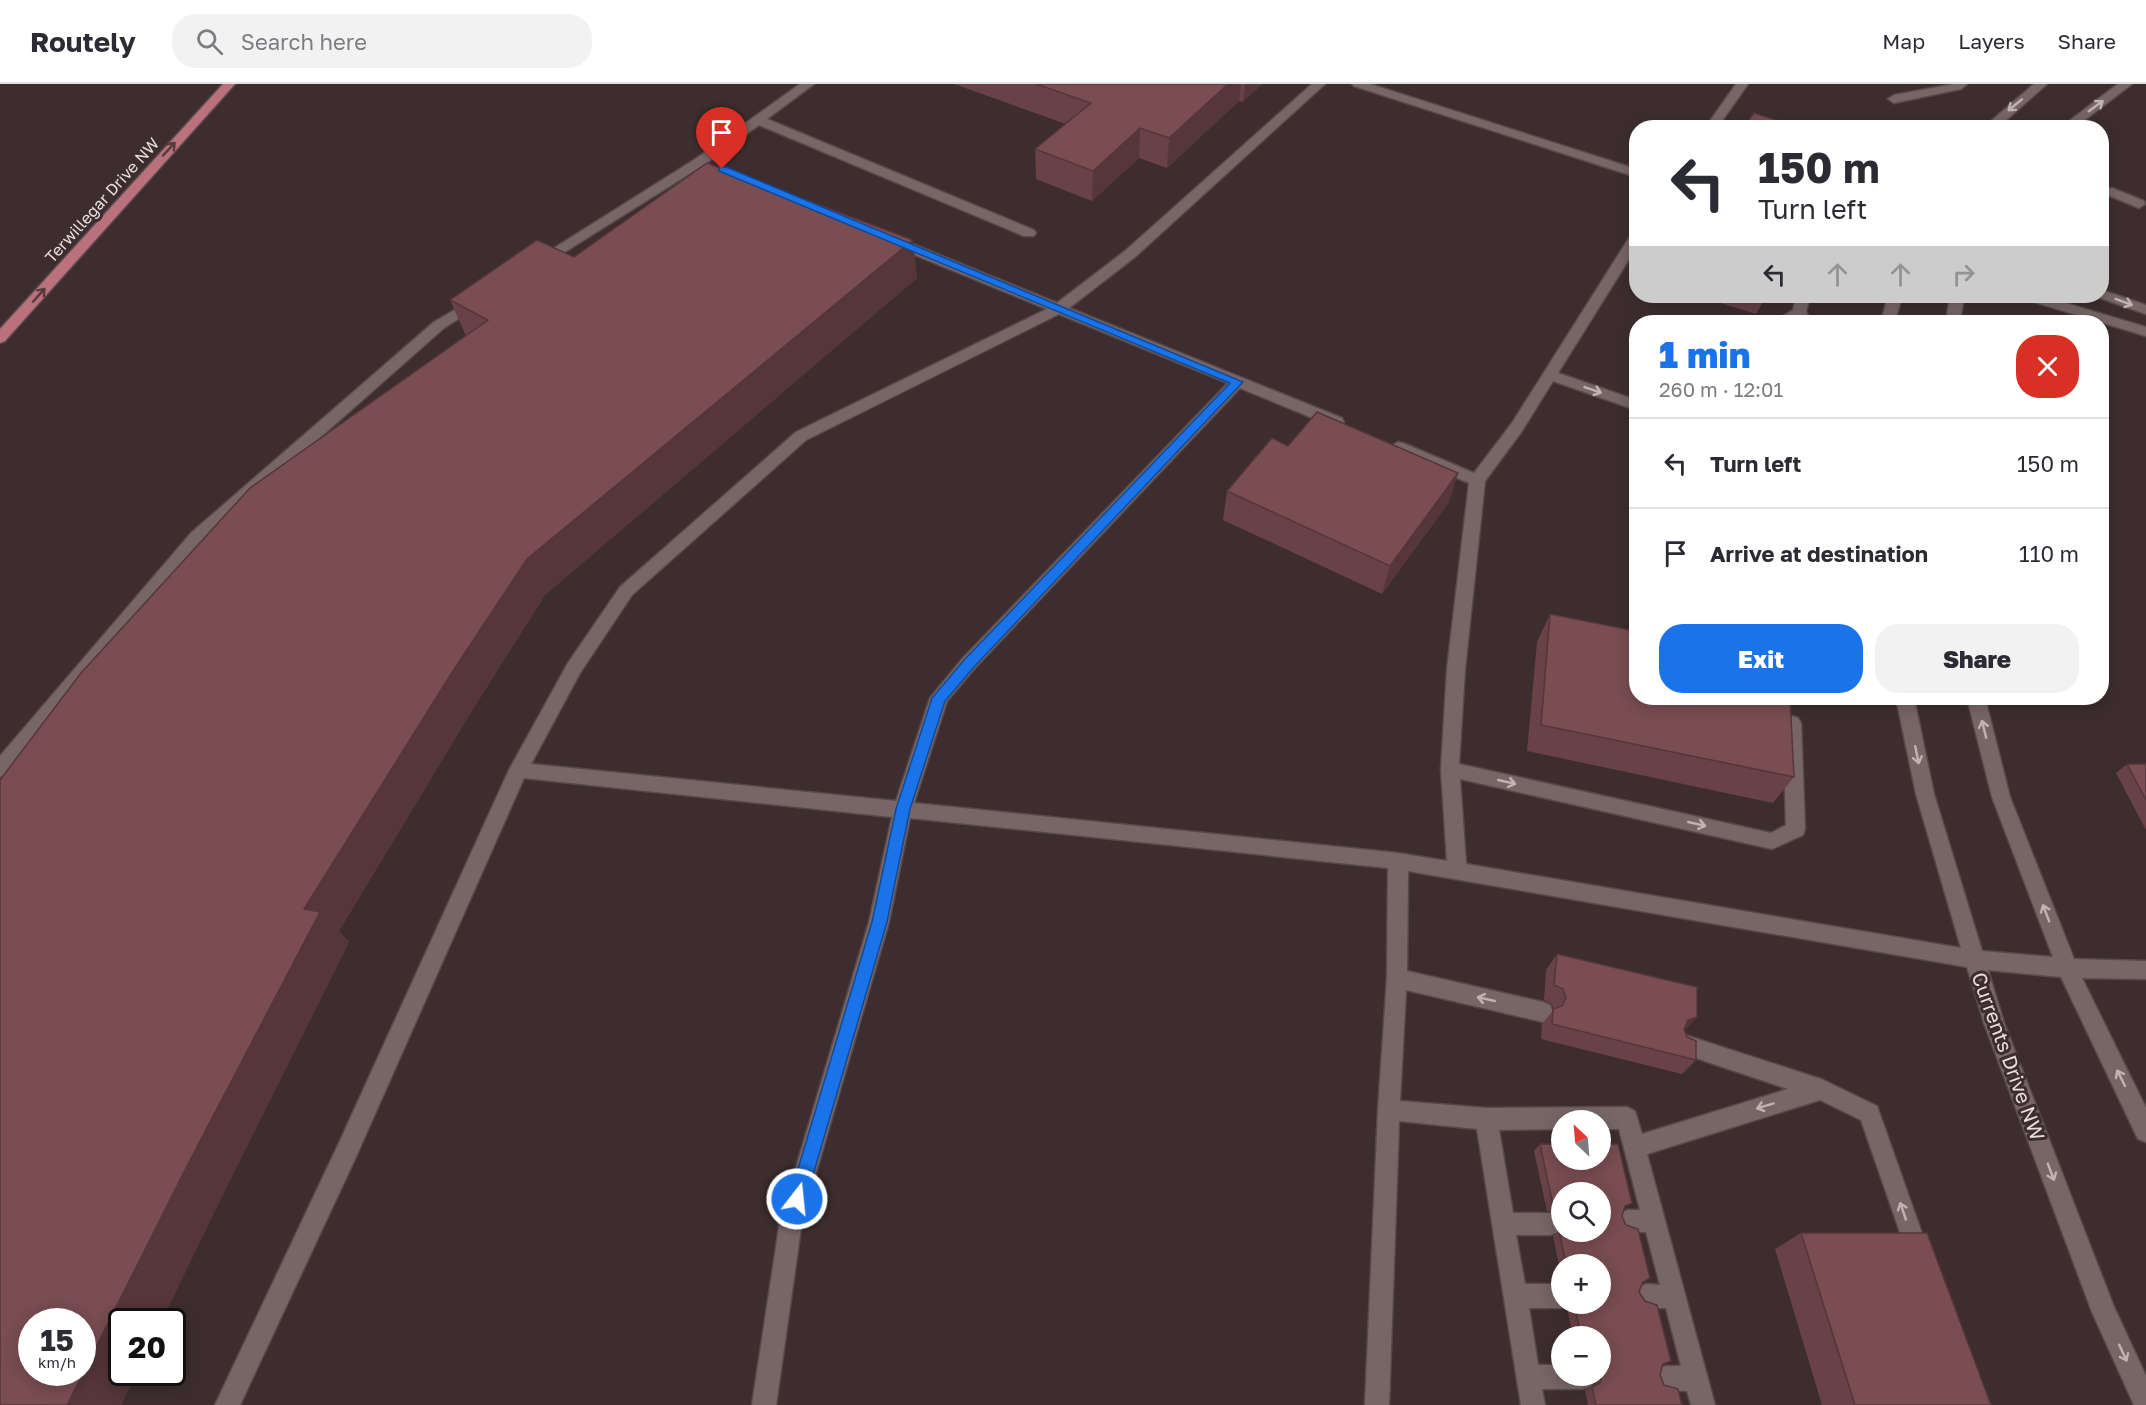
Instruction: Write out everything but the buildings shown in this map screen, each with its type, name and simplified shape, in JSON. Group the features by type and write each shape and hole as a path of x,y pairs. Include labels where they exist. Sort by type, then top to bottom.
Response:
{"main road":[{"name":"Terwillegar Drive NW","path":"0,338 229,84"}],"street":[{"path":"530,268 707,163 758,120 807,84"},
{"path":"227,1405 347,1151 518,770 574,668 626,591 801,436 1058,309 1130,254 1318,84"},
{"path":"1358,84 1629,170"},
{"path":"1717,120 1742,84"},
{"path":"1894,99 1957,87 1960,84"},
{"path":"1998,120 2041,84"},
{"path":"2077,120 2126,84"},
{"path":"758,120 1029,233"},
{"path":"2109,192 2139,204"},
{"path":"885,237 1347,426"},
{"path":"1457,871 1449,769 1456,669 1477,480 1517,427 1629,249"},
{"path":"0,770 197,537 439,325 489,293"},
{"path":"2109,297 2146,310"},
{"path":"2052,303 2091,315"},
{"path":"2109,321 2146,332"},
{"path":"1550,375 1629,403"},
{"path":"764,1405 791,1221 879,922 903,809 939,698 969,663 1238,382"},
{"path":"1379,440 1477,480"},
{"name":"Currents Drive NW","path":"1906,705 1925,794 1994,1023 2103,1312 2146,1403"},
{"path":"1978,705 2001,797 2067,968 2146,1131"},
{"path":"1449,769 1772,841 1796,829 1792,723"},
{"path":"518,770 1398,861 1974,958 2067,968 2146,970"},
{"path":"1377,1405 1389,1110 1397,978 1398,861"},
{"path":"1397,978 1543,1012"},
{"path":"1682,1044 1821,1089 1869,1113 1928,1281"},
{"path":"1634,1147 1821,1089"},
{"path":"1389,1110 1486,1119 1627,1118 1702,1405"},
{"path":"1486,1119 1533,1405"},
{"path":"1628,1221 1654,1221"},
{"path":"1504,1224 1550,1224"},
{"path":"1515,1296 1551,1296"},
{"path":"1646,1296 1674,1297"},
{"path":"1529,1377 1551,1377"},
{"path":"1666,1378 1696,1379"}],"route":[{"path":"722,169 1238,382 969,663 939,698 903,809 879,922 797,1199"}]}
